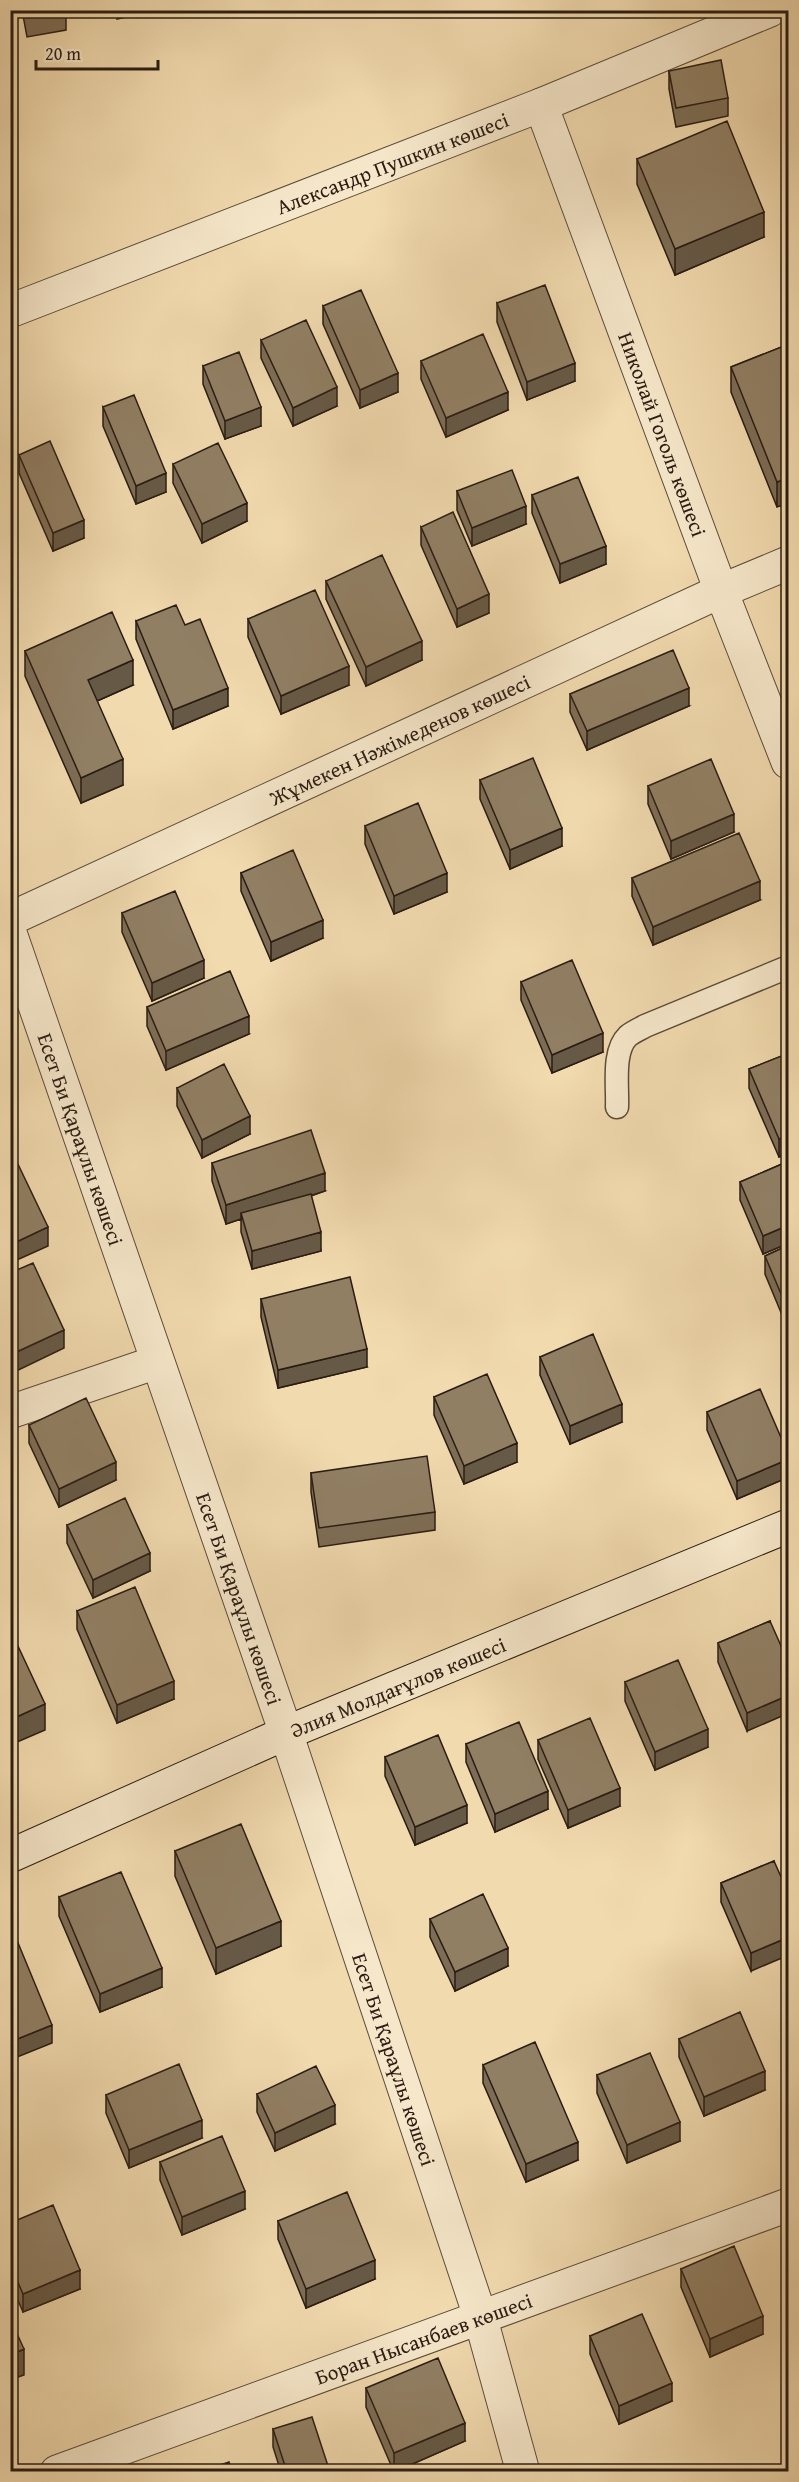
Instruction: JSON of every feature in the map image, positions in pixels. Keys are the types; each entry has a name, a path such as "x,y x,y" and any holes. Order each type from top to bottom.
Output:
{"street":[{"name":"Александр Пушкин көшесі","path":"10,311 541,105 770,10"},
{"name":"Николай Гоголь көшесі","path":"541,105 721,591 789,762"},
{"name":"Жұмекен Нәжімеденов көшесі","path":"10,919 721,591 789,563"},
{"name":"Есет Би Қараұлы көшесі","path":"10,933 286,1733 480,2316 523,2472"},
{"path":"10,1412 158,1362"},
{"name":"Әлия Молдағұлов көшесі","path":"10,1856 286,1733 789,1526"},
{"name":"Боран Нысанбаев көшесі","path":"57,2472 789,2205"}],"lane":[{"path":"617,1107 620,1052 627,1037 645,1026 789,967"}],"building":[{"path":"26,10 66,10 66,12 27,18"},
{"path":"721,60 728,98 676,108 669,71"},
{"path":"727,121 764,212 675,249 637,159"},
{"path":"545,285 575,363 527,382 497,303"},
{"path":"361,290 398,373 360,390 323,306"},
{"path":"306,320 337,387 293,408 261,340"},
{"path":"483,334 508,392 446,418 421,361"},
{"path":"789,344 789,478 777,482 731,367"},
{"path":"239,352 261,407 225,421 203,366"},
{"path":"134,395 166,473 136,486 103,407"},
{"path":"50,441 84,520 53,533 19,455"},
{"path":"218,443 247,503 202,524 173,464"},
{"path":"512,470 526,506 472,528 457,491"},
{"path":"578,477 606,546 560,564 532,495"},
{"path":"453,512 489,594 457,609 421,527"},
{"path":"382,555 422,641 366,667 326,581"},
{"path":"315,590 349,666 281,696 248,619"},
{"path":"176,605 185,625 200,619 228,688 173,710 136,621"},
{"path":"112,612 133,660 88,680 123,759 81,778 25,651"},
{"path":"673,650 689,688 587,731 570,694"},
{"path":"533,758 562,828 510,850 480,780"},
{"path":"711,759 734,814 671,841 648,786"},
{"path":"418,803 447,873 394,896 365,826"},
{"path":"739,833 760,881 653,927 632,878"},
{"path":"293,850 323,920 271,942 241,873"},
{"path":"175,891 204,960 152,983 122,913"},
{"path":"572,960 603,1033 552,1055 521,982"},
{"path":"230,971 249,1016 166,1051 147,1007"},
{"path":"789,1053 789,1135 779,1139 749,1069"},
{"path":"224,1064 250,1116 202,1140 177,1088"},
{"path":"311,1130 325,1173 226,1205 212,1163"},
{"path":"16,1160 48,1227 10,1245 10,1163"},
{"path":"789,1161 789,1225 763,1236 740,1182"},
{"path":"311,1194 321,1232 252,1251 241,1213"},
{"path":"789,1245 789,1308 787,1308 765,1256"},
{"path":"33,1263 64,1330 10,1355 10,1273"},
{"path":"350,1277 367,1349 278,1370 261,1299"},
{"path":"593,1334 622,1404 570,1426 540,1357"},
{"path":"487,1374 517,1443 464,1466 434,1397"},
{"path":"760,1389 789,1459 737,1481 707,1412"},
{"path":"86,1398 116,1462 59,1489 29,1425"},
{"path":"427,1456 435,1512 319,1528 311,1473"},
{"path":"125,1498 150,1553 93,1580 67,1525"},
{"path":"135,1587 174,1681 117,1705 77,1611"},
{"path":"770,1621 789,1664 789,1695 747,1713 718,1643"},
{"path":"10,1629 45,1704 10,1720"},
{"path":"678,1660 708,1729 655,1752 625,1682"},
{"path":"590,1718 620,1788 568,1810 538,1740"},
{"path":"519,1722 548,1791 495,1814 466,1744"},
{"path":"438,1735 467,1805 415,1827 385,1757"},
{"path":"241,1824 281,1921 216,1948 175,1851"},
{"path":"774,1861 789,1895 789,1937 751,1953 721,1883"},
{"path":"121,1872 162,1968 100,1994 59,1897"},
{"path":"483,1894 508,1948 455,1972 430,1919"},
{"path":"16,1938 52,2025 10,2042 10,1940"},
{"path":"740,2012 765,2071 704,2097 679,2039"},
{"path":"535,2042 578,2142 526,2164 483,2065"},
{"path":"650,2053 680,2122 627,2145 597,2075"},
{"path":"179,2064 202,2120 129,2150 106,2095"},
{"path":"316,2066 335,2105 275,2133 257,2094"},
{"path":"222,2136 245,2191 182,2217 160,2162"},
{"path":"347,2192 375,2260 306,2289 278,2221"},
{"path":"53,2205 80,2270 23,2294 10,2264 10,2223"},
{"path":"734,2246 763,2316 710,2339 681,2269"},
{"path":"642,2314 672,2383 619,2406 590,2336"},
{"path":"10,2318 24,2349 10,2355"},
{"path":"438,2358 465,2423 394,2453 366,2388"},
{"path":"312,2417 330,2472 287,2472 273,2429"},
{"path":"229,2462 232,2472 200,2472"}]}
